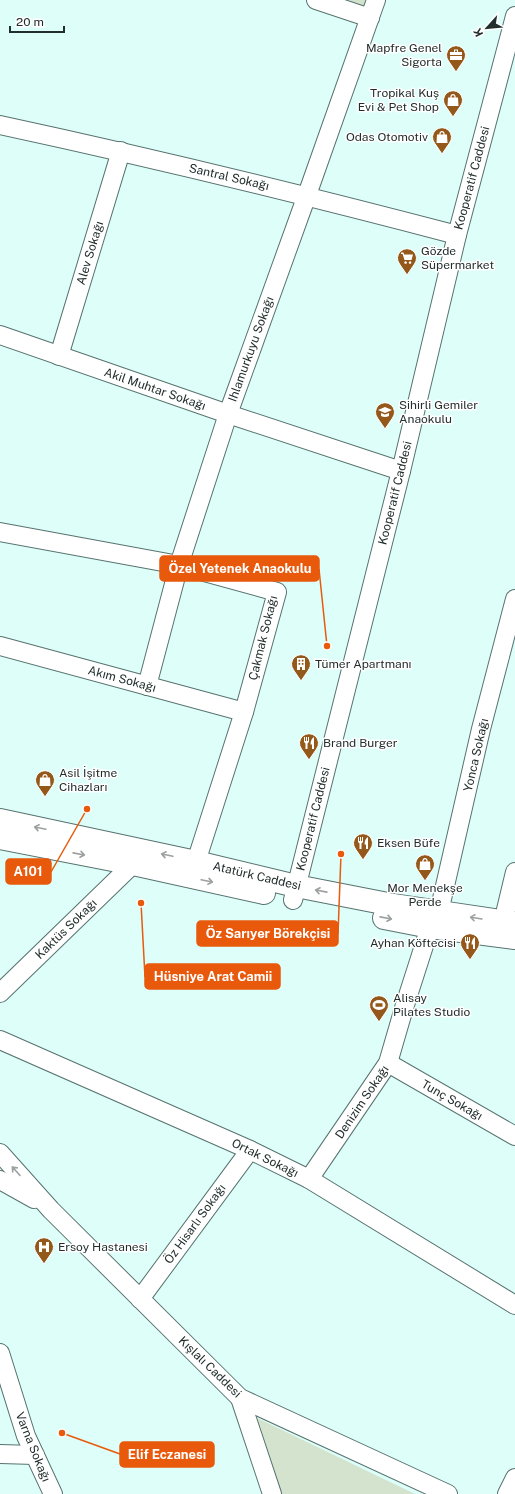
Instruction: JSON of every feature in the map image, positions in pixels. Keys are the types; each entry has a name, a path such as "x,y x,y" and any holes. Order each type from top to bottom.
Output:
{"main road":[{"name":"Atatürk Caddesi","path":"0,820 196,862 295,893"},
{"name":"Atatürk Caddesi","path":"0,838 133,864 435,919 511,928"}],"street":[{"path":"316,0 370,18"},
{"name":"Ihlamurkuyu Sokağı","path":"147,686 179,565 228,414 376,0"},
{"name":"Kooperatif Caddesi","path":"295,893 401,471 457,235 515,16"},
{"name":"Santral Sokağı","path":"0,125 121,151 307,195 457,235"},
{"name":"Alev Sokağı","path":"59,356 121,151"},
{"name":"Akil Muhtar Sokağı","path":"0,335 228,414 401,471"},
{"name":"Çakmak Sokağı","path":"0,532 179,565 276,592 244,712 196,862"},
{"name":"Yonca Sokağı","path":"435,919 481,729 515,599"},
{"name":"Akım Sokağı","path":"0,646 244,712"},
{"name":"Kaktüs Sokağı","path":"0,993 133,864"},
{"path":"511,928 515,872"},
{"name":"Denizim Sokağı","path":"309,1179 388,1063 404,1008 435,919"},
{"name":"Ortak Sokağı","path":"0,1040 250,1150 309,1179 515,1305"},
{"name":"Tunç Sokağı","path":"388,1063 515,1136"},
{"name":"Öz Hisarlı Sokağı","path":"140,1299 250,1150"},
{"name":"Kışlalı Caddesi","path":"0,1153 51,1210 240,1398 448,1494"},
{"name":"Kışlalı Caddesi","path":"0,1180 51,1210"},
{"name":"Varna Sokağı","path":"0,1354 26,1436 53,1494"},
{"path":"240,1398 272,1494"},
{"path":"0,1454 35,1455"},
{"path":"507,1494 515,1478"}],"green space":[{"path":"345,0 369,0 367,7"},
{"path":"253,1416 415,1494 282,1494"}],"place":[{"name":"Mapfre Genel Sigorta","path":"456,72"},
{"name":"Tropikal Kuş Evi & Pet Shop","path":"453,117"},
{"name":"Odas Otomotiv","path":"442,154"},
{"name":"Gözde Süpermarket","path":"407,275"},
{"name":"Sihirli Gemiler Anaokulu","path":"385,429"},
{"name":"Özel Yetenek Anaokulu","path":"327,646"},
{"name":"Tümer Apartmanı","path":"301,681"},
{"name":"Brand Burger","path":"309,760"},
{"name":"Asil İşitme Cihazları","path":"45,797"},
{"name":"A101","path":"87,809"},
{"name":"Öz Sarıyer Börekçisi","path":"341,854"},
{"name":"Eksen Büfe","path":"363,860"},
{"name":"Mor Menekşe Perde","path":"425,881"},
{"name":"Hüsniye Arat Camii","path":"141,903"},
{"name":"Ayhan Köftecisi","path":"470,960"},
{"name":"Alisay Pilates Studio","path":"379,1022"},
{"name":"Ersoy Hastanesi","path":"44,1264"},
{"name":"Elif Eczanesi","path":"62,1433"}]}
